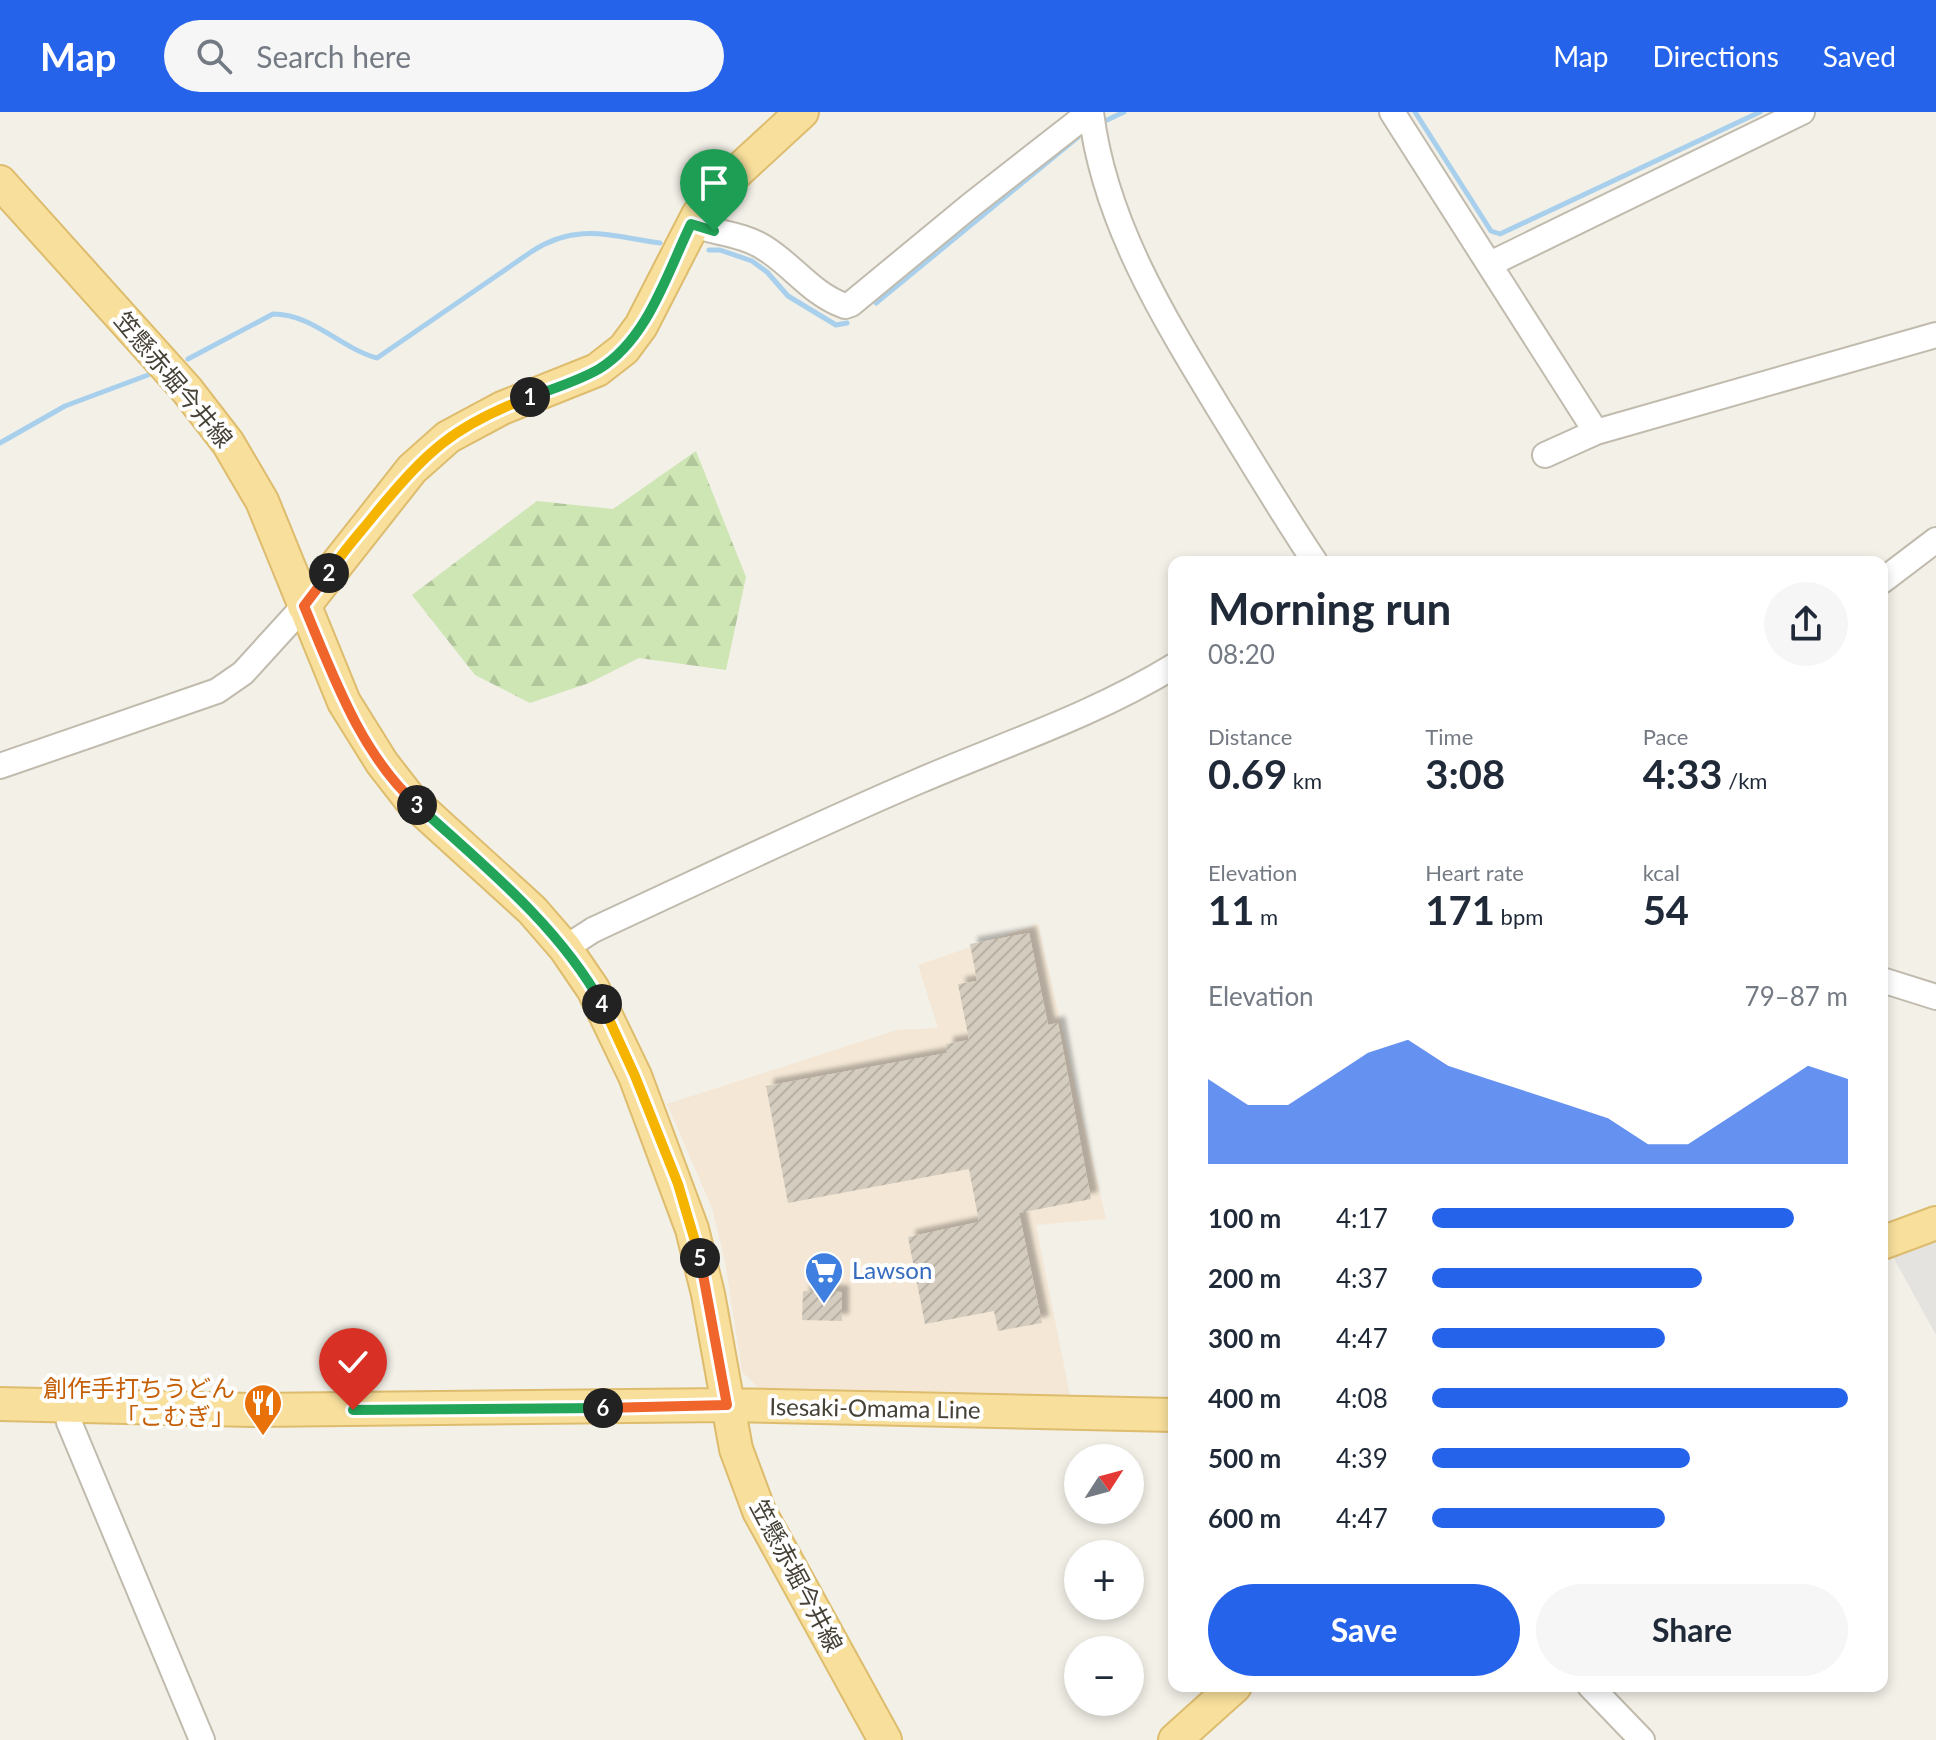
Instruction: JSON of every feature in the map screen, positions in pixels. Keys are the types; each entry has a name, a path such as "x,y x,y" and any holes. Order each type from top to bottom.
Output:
{"main road":[{"path":"304,606 412,469 448,437 502,408 597,370 624,349 641,326 691,224 725,183 802,112"},
{"name":"笠懸赤堀今井線","path":"0,182 214,423 262,501 344,702 396,782 410,799 532,910 565,948 607,1014 678,1184 700,1256 736,1449 759,1511 885,1740"},
{"path":"1888,1241 1936,1223"},
{"name":"Isesaki-Omama Line","path":"0,1404 251,1410 727,1405 1168,1415"},
{"path":"1175,1740 1228,1692"}],"street":[{"path":"691,224 758,244 780,259 817,293 845,306 1090,112 1113,205 1162,315 1311,556"},
{"path":"1392,112 1596,432"},
{"path":"1490,264 1802,112"},
{"path":"1545,455 1596,432 1936,335"},
{"path":"1888,576 1936,540"},
{"path":"0,766 217,691 243,673 304,606"},
{"path":"565,948 593,930 919,781 1129,694 1168,670"},
{"path":"1888,982 1936,997"},
{"path":"66,1405 69,1422 202,1740"},
{"path":"1596,1692 1642,1740"}],"shaded area":[{"path":"1038,924 1106,1219 1036,1225 1071,1400 761,1390 742,1372 725,1261 712,1208 667,1104 897,1030 938,1028 918,965"},
{"path":"1936,1238 1936,1335 1892,1255"}],"green space":[{"path":"696,451 746,577 726,670 639,658 589,683 530,703 475,675 412,595 537,501 613,509"}],"building":[{"path":"1029,933 1048,1025 1058,1023 1091,1199 1019,1213 1042,1323 998,1331 994,1311 925,1324 908,1237 979,1222 969,1169 788,1203 766,1086 947,1053 946,1044 969,1040 958,984 977,981 970,944"},
{"path":"803,1291 842,1292 842,1321 802,1320"}],"waterway":[{"path":"1107,120 1124,112"},
{"path":"1415,112 1491,231 1500,234 1760,112"},
{"path":"876,303 1078,137"},
{"path":"188,359 273,314 301,319 377,358 547,243 578,234 660,243"},
{"path":"709,250 720,250 752,261 767,272 788,296 836,325 847,323"},
{"path":"0,443 65,406 148,375"}],"place":[{"name":"Lawson","path":"824,1305"},
{"name":"創作手打ちうどん 「こむぎ」","path":"263,1437"}],"route":[{"path":"353,1410 727,1405 708,1294 692,1229 678,1184 607,1014 565,948 532,910 410,799 396,782 344,702 304,606 424,457 459,429 478,419 597,370 613,359 641,326 691,224 714,231"}]}
